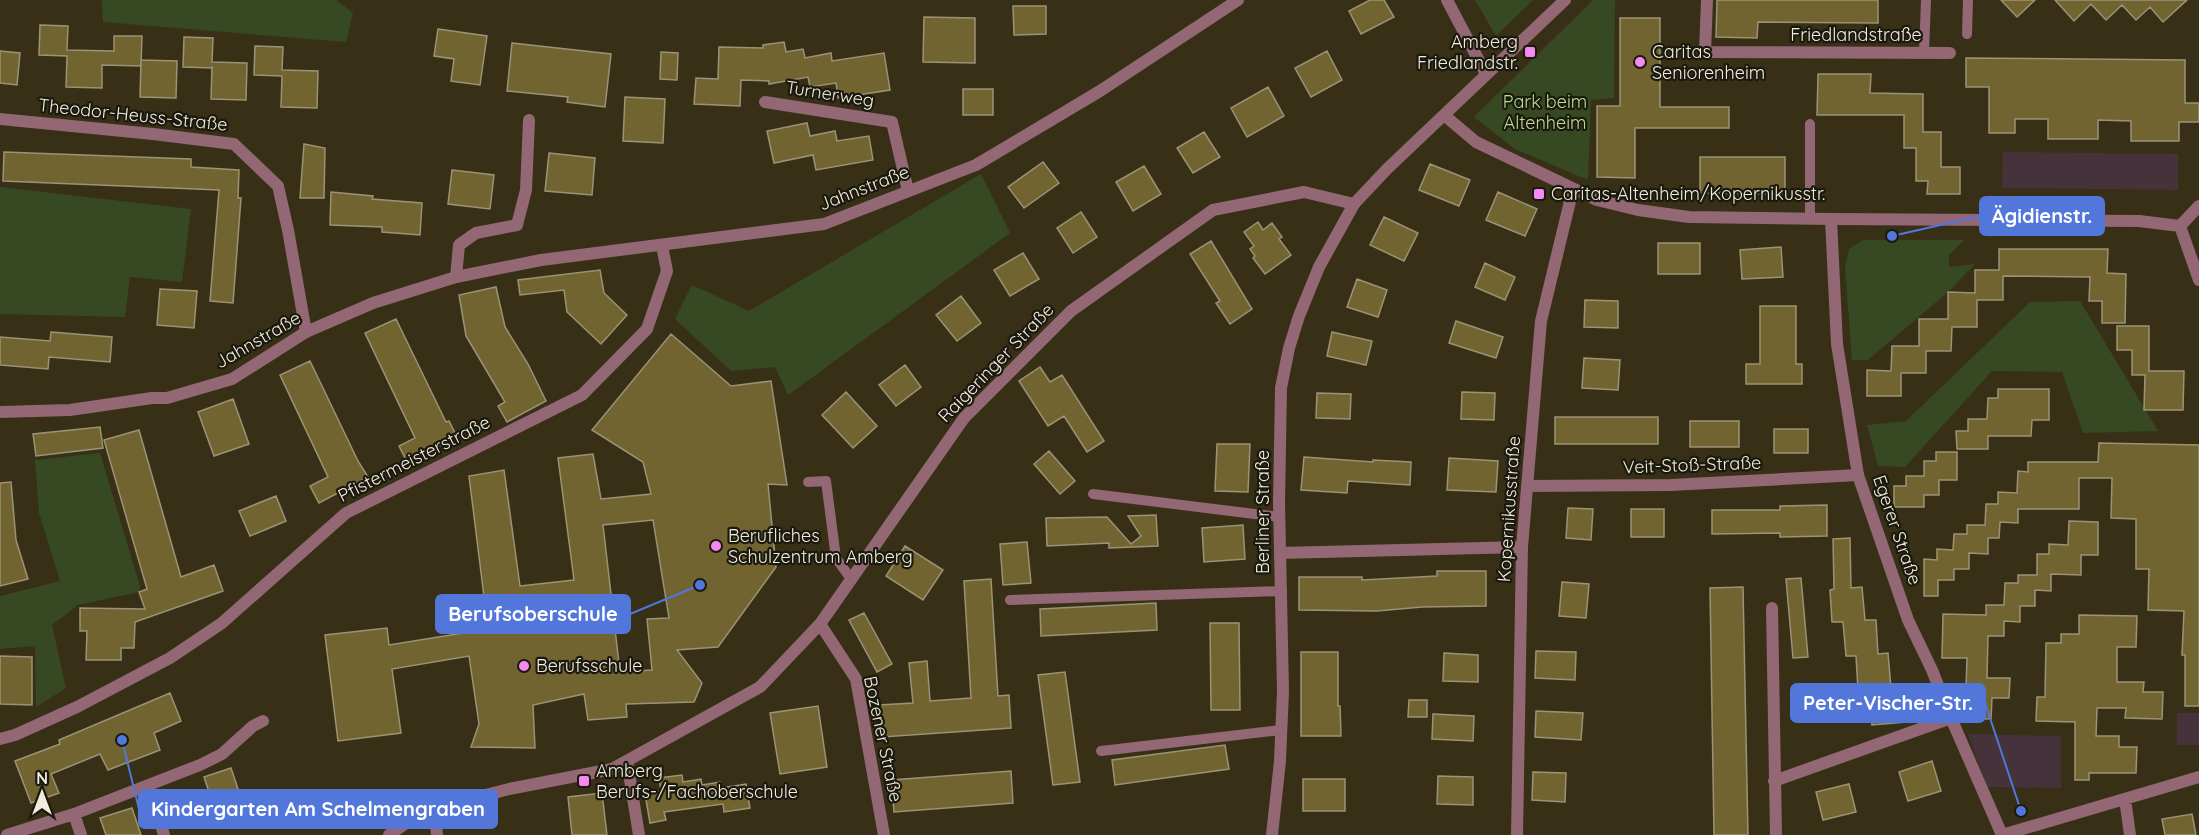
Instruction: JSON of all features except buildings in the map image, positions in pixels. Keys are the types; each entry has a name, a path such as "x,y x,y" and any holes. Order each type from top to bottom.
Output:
{"street":[{"name":"Jahnstraße","path":"0,412 69,410 152,398 167,398 231,380 306,332 373,303 456,277 541,260 824,224 976,165 1100,91 1238,0"},
{"path":"1447,0 1486,74"},
{"name":"Berliner Straße","path":"1272,835 1280,761 1283,691 1279,517 1281,388 1289,348 1299,316 1319,267 1354,204 1387,169 1565,0"},
{"name":"Friedlandstraße","path":"1707,0 1705,52 1950,53"},
{"name":"Turnerweg","path":"765,102 892,122 908,191"},
{"path":"1444,114 1476,142 1597,200 1638,210 1689,217 2139,221 2180,226"},
{"name":"Theodor-Heuss-Straße","path":"0,119 234,144 278,186 306,332"},
{"path":"456,277 459,245 476,233 517,225 526,190 529,120"},
{"name":"Kopernikusstraße","path":"1517,835 1522,547 1541,321 1573,189"},
{"name":"Raigeringer Straße","path":"389,835 416,816 434,808 509,789 612,769 760,687 820,624 964,418 1071,311 1213,210 1304,192 1354,204"},
{"path":"2180,226 2199,206"},
{"name":"Egerer Straße","path":"1831,219 1837,344 1858,475 1908,620 1932,670 2002,835"},
{"path":"2180,226 2199,280"},
{"name":"Pfistermeisterstraße","path":"0,738 15,735 77,707 170,658 222,623 346,513 582,395 647,329 667,271 662,246"},
{"name":"Veit-Stoß-Straße","path":"1527,486 1671,486 1858,475"},
{"path":"1280,553 1522,547"},
{"path":"1772,608 1776,835"},
{"name":"Bozener Straße","path":"820,624 856,679 884,835"},
{"path":"1774,781 1951,718"},
{"path":"8,835 74,814 201,765 222,754 253,726 263,721"},
{"path":"627,761 639,835"},
{"path":"2002,835 2199,777"},
{"path":"149,785 164,835"},
{"path":"2125,799 2130,835"},
{"path":"434,808 437,835"},
{"path":"74,814 81,835"}],"lane":[{"path":"1924,53 1926,0"},
{"path":"1967,34 1968,0"},
{"path":"1810,124 1810,218"},
{"path":"808,482 826,482 836,558 851,579"},
{"path":"1093,494 1279,517"},
{"path":"1010,600 1281,591"},
{"path":"1101,751 1281,730"}],"shaded area":[{"path":"2003,152 2178,154 2178,190 2002,188"},
{"path":"2177,713 2199,713 2199,745 2177,745"},
{"path":"1968,734 2061,736 2061,788 1987,787"}],"green space":[{"path":"102,0 336,0 353,13 346,42 103,22"},
{"path":"1475,0 1533,0 1496,36"},
{"name":"Park beim Altenheim","path":"1593,0 1615,0 1614,98 1591,100 1588,180 1515,149 1474,117"},
{"path":"981,174 1010,233 788,395 775,367 731,371 675,319 692,285 749,311"},
{"path":"0,187 191,209 182,282 130,277 125,317 0,314"},
{"path":"1863,240 1964,240 1949,255 1949,267 1975,264 1948,292 1868,360 1852,360 1845,268 1849,249"},
{"path":"2080,301 2158,431 2083,433 2062,372 1992,371 1905,467 1878,466 1867,425 1906,421 2030,302"},
{"path":"100,453 140,586 139,592 78,605 52,625 66,688 36,707 35,646 0,649 0,596 60,581 39,513 35,460"}],"place":[{"name":"Amberg Friedlandstr.","path":"1530,52"},
{"name":"Caritas Seniorenheim","path":"1640,62"},
{"name":"Caritas-Altenheim/Kopernikusstr.","path":"1539,194"},
{"name":"Ägidienstr.","path":"1892,236"},
{"name":"Berufliches Schulzentrum Amberg","path":"716,546"},
{"name":"Berufsoberschule","path":"700,585"},
{"name":"Berufsschule","path":"524,666"},
{"name":"Kindergarten Am Schelmengraben","path":"122,740"},
{"name":"Amberg Berufs-/Fachoberschule","path":"584,781"},
{"name":"Peter-Vischer-Str.","path":"2021,811"}]}
